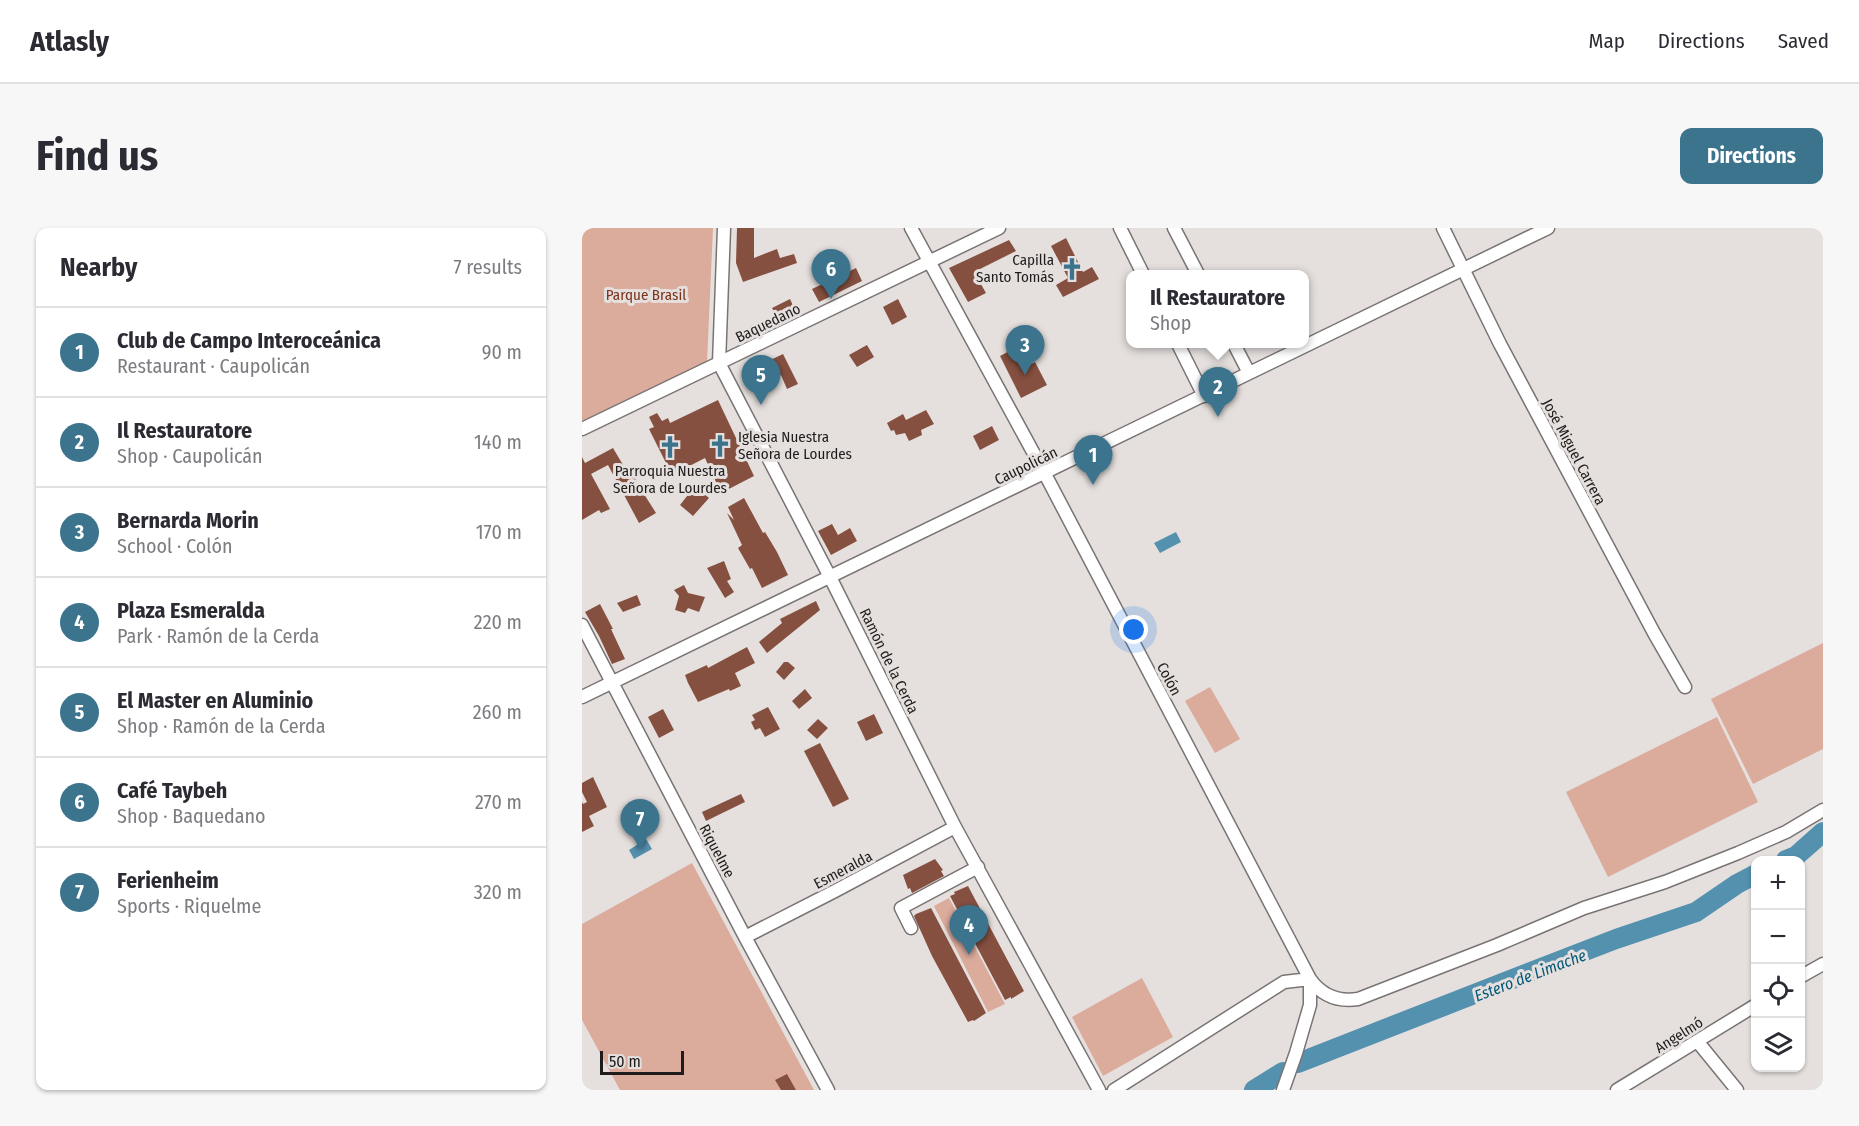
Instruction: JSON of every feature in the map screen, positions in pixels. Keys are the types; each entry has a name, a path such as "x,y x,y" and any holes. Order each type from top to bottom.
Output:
{"street":[{"name":"Ramón de la Cerda","path":"724,228 719,363 830,577 955,827 1099,1090"},
{"name":"Colón","path":"911,228 1045,474 1310,979 1310,1005 1283,1090"},
{"name":"Baquedano","path":"582,429 999,228"},
{"path":"1120,228 1141,270"},
{"path":"1174,228 1196,270"},
{"name":"José Miguel Carrera","path":"1443,228 1505,355 1648,623 1685,687"},
{"name":"Caupolicán","path":"1309,344 1548,228"},
{"path":"1180,348 1204,396"},
{"path":"1236,348 1249,373"},
{"name":"Caupolicán","path":"582,697 1301,348"},
{"name":"Riquelme","path":"582,626 828,1090"},
{"path":"1114,1090 1284,982 1310,979 1327,995 1342,1000 1358,999 1497,945 1584,908 1665,882 1738,853 1786,832 1823,810"},
{"name":"Esmeralda","path":"745,937 955,827"},
{"path":"911,928 901,908 978,867"},
{"path":"1805,974 1823,964"},
{"name":"Angelmó","path":"1617,1090 1751,1007"},
{"path":"1697,1041 1737,1090"}],"green space":[{"name":"Parque Brasil","path":"582,228 713,228 707,362 582,421"},
{"path":"1823,643 1823,749 1753,784 1711,699"},
{"path":"1210,687 1240,739 1215,753 1185,701"},
{"path":"1717,717 1758,802 1608,877 1566,792"},
{"path":"692,863 814,1090 620,1090 582,1020 582,924"},
{"path":"949,898 1005,1004 988,1012 934,906"},
{"path":"1142,978 1173,1037 1103,1076 1072,1017"}],"water":[{"path":"1176,532 1181,542 1160,553 1154,543"},
{"path":"646,839 652,849 634,859 629,850"}],"building":[{"path":"737,228 754,228 754,258 777,249 780,258 794,254 797,263 743,282 736,263"},
{"name":"Capilla Santo Tomás","path":"1066,238 1083,272 1092,267 1099,279 1063,297 1056,285 1068,278 1051,246"},
{"path":"1009,240 1016,251 974,272 986,293 968,302 949,268"},
{"path":"856,268 862,281 819,302 812,289"},
{"path":"790,299 796,312 779,320 772,308"},
{"path":"898,299 907,317 892,325 883,307"},
{"path":"867,345 874,357 857,367 849,355"},
{"path":"1019,346 1029,365 1035,362 1047,385 1021,398 1000,356"},
{"path":"783,354 798,384 787,389 781,375 766,382 758,366"},
{"name":"Iglesia Nuestra Señora de Lourdes","path":"718,400 754,476 721,493 705,458 672,475 649,429 654,427 649,417 657,413 662,421 668,418 670,423"},
{"path":"926,410 934,424 921,430 922,435 909,441 905,433 896,435 894,430 891,431 887,423 903,414 906,420"},
{"path":"992,426 999,440 980,450 973,436"},
{"path":"613,448 629,475 633,473 642,495 644,494 656,513 639,523 608,465 591,474 610,509 601,513 599,510 582,520 582,457 585,463"},
{"path":"695,486 709,498 693,516 680,505"},
{"path":"744,498 763,533 765,532 777,552 788,575 762,588 738,548 742,545 727,513 734,520 728,507"},
{"path":"832,524 838,535 850,528 857,541 831,555 818,531"},
{"path":"724,561 731,579 727,581 734,592 725,598 707,568"},
{"path":"684,585 688,593 705,597 699,612 688,608 685,613 675,610 679,596 674,590"},
{"path":"637,595 641,605 623,612 617,603"},
{"path":"816,601 820,610 767,653 759,642 782,623 780,619"},
{"path":"600,604 625,659 612,664 585,612"},
{"path":"747,647 755,663 735,673 741,686 698,702 685,675 707,665 708,668"},
{"path":"784,662 788,662 795,668 784,680 776,672"},
{"path":"805,689 812,698 799,709 792,701"},
{"path":"768,707 780,729 765,737 760,728 755,730 751,722 755,720 752,715"},
{"path":"663,709 674,730 659,738 648,717"},
{"path":"874,714 883,733 866,741 857,722"},
{"path":"818,719 828,728 817,739 807,730"},
{"path":"820,743 849,799 833,807 804,751"},
{"path":"593,777 607,807 589,816 594,826 582,832 582,802 583,804 587,802 582,792 582,783"},
{"path":"741,794 745,802 706,821 702,812"},
{"path":"935,859 943,870 941,871 944,876 912,893 903,875"},
{"path":"968,886 1024,991 1011,999 1011,997 1005,1000 950,896"},
{"path":"931,908 986,1013 974,1021 968,1022 932,956 914,916"},
{"path":"787,1074 796,1090 781,1090 775,1080"}],"waterway":[{"name":"Estero de Limache","path":"1796,856 1823,832"},
{"name":"Estero de Limache","path":"1298,1063 1616,939 1696,912 1751,877"},
{"name":"Estero de Limache","path":"1254,1090 1283,1072"}],"place":[{"name":"Capilla Santo Tomás","path":"1072,269"},
{"name":"Café Taybeh","path":"831,299"},
{"name":"Bernarda Morin","path":"1025,375"},
{"name":"El Master en Aluminio","path":"761,405"},
{"name":"Il Restauratore","path":"1218,417"},
{"name":"Iglesia Nuestra Señora de Lourdes","path":"720,446"},
{"name":"Parroquia Nuestra Señora de Lourdes","path":"670,447"},
{"name":"Club de Campo Interoceánica","path":"1093,485"},
{"name":"Ferienheim","path":"640,849"},
{"name":"Plaza Esmeralda","path":"969,955"}]}
